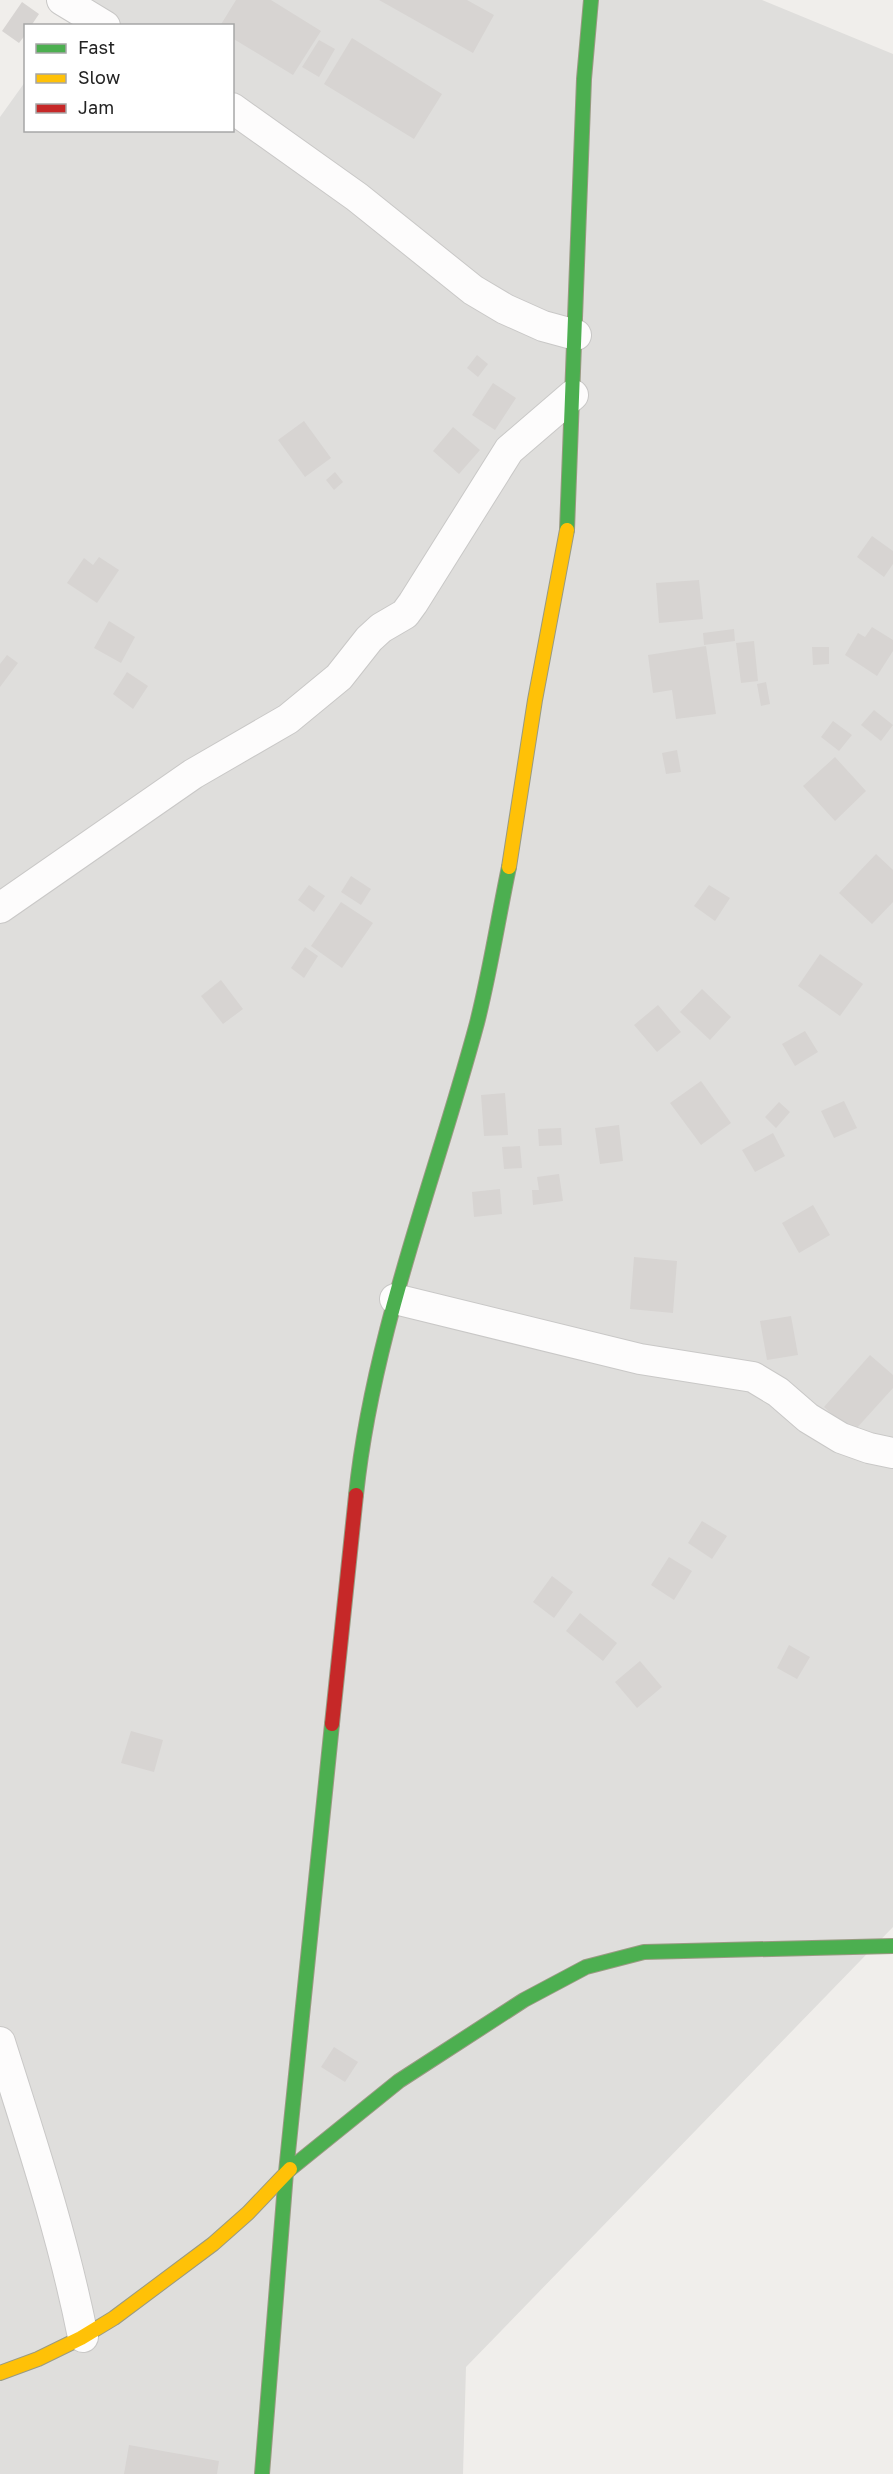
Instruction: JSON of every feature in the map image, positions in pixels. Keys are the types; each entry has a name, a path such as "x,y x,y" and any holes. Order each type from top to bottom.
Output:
{"street":[{"path":"62,0 102,24"},
{"path":"262,2474 286,2172 359,1467 378,1365 395,1299 477,1022 513,849 535,700 568,526 584,79 591,0"},
{"path":"234,109 357,197 473,290 505,309 543,326 576,335"},
{"path":"0,908 193,774 288,720 323,692 369,639 381,628 405,614 509,450 573,395"},
{"path":"395,1299 640,1359 753,1377 778,1392 808,1418 841,1438 869,1448 893,1453"},
{"path":"0,2373 38,2359 82,2337 156,2288 213,2244 248,2213 286,2172 399,2081 524,2000 586,1967 644,1952 893,1946"},
{"path":"0,2042 69,2268 82,2337"}],"shaded area":[{"path":"87,0 762,0 893,54 893,1927 466,2367 463,2474 0,2474 0,117 24,83 24,132 234,132 234,24 69,24"}],"building":[{"path":"236,0 271,0 321,31 293,75 234,39 234,24 221,24"},
{"path":"379,0 467,0 494,15 473,53"},
{"path":"22,2 39,14 32,24 24,24 24,37 19,43 2,31"},
{"path":"352,38 442,94 414,139 324,84"},
{"path":"319,40 335,49 319,77 302,67"},
{"path":"477,355 488,364 478,377 467,368"},
{"path":"493,383 516,398 495,430 472,415"},
{"path":"304,421 331,458 305,477 278,440"},
{"path":"453,427 480,450 459,474 433,451"},
{"path":"335,472 343,482 334,490 326,480"},
{"path":"872,536 893,551 893,564 884,577 857,557"},
{"path":"99,557 119,570 97,603 67,583 84,558 93,565"},
{"path":"699,580 703,619 659,623 656,583"},
{"path":"109,621 135,637 121,663 94,648"},
{"path":"872,627 893,640 893,651 877,676 845,655 858,633 865,637"},
{"path":"734,629 735,641 704,645 703,633"},
{"path":"754,641 758,681 741,683 736,643"},
{"path":"706,646 716,714 676,719 672,690 653,693 648,655"},
{"path":"812,647 829,647 829,664 813,665"},
{"path":"7,655 18,663 0,687 0,664"},
{"path":"127,672 148,686 133,709 113,694"},
{"path":"766,682 770,704 761,706 757,684"},
{"path":"874,710 893,725 881,741 861,725"},
{"path":"833,721 852,735 839,751 821,737"},
{"path":"677,750 681,772 666,774 662,753"},
{"path":"835,757 866,791 835,821 803,786"},
{"path":"876,854 893,870 893,902 872,924 839,893"},
{"path":"351,876 371,889 361,905 341,892"},
{"path":"309,885 325,896 314,912 298,900"},
{"path":"709,885 730,898 715,921 694,906"},
{"path":"341,902 373,923 342,968 311,946"},
{"path":"305,947 318,956 304,978 291,968"},
{"path":"820,954 863,984 840,1016 798,986"},
{"path":"221,980 243,1009 223,1024 201,996"},
{"path":"702,989 731,1017 710,1040 680,1012"},
{"path":"658,1005 681,1032 657,1052 634,1025"},
{"path":"805,1031 818,1052 795,1066 782,1044"},
{"path":"701,1081 731,1123 701,1145 670,1103"},
{"path":"505,1093 508,1135 484,1136 481,1095"},
{"path":"844,1101 857,1128 834,1138 821,1111"},
{"path":"779,1102 790,1112 776,1128 765,1117"},
{"path":"619,1125 623,1161 600,1164 595,1128"},
{"path":"561,1128 562,1145 539,1146 538,1129"},
{"path":"773,1133 785,1156 755,1172 742,1150"},
{"path":"520,1146 522,1168 504,1169 502,1147"},
{"path":"559,1174 563,1201 533,1205 532,1190 539,1190 537,1177"},
{"path":"500,1189 502,1214 474,1217 472,1192"},
{"path":"813,1205 830,1235 799,1253 782,1223"},
{"path":"634,1257 677,1261 673,1313 630,1309"},
{"path":"791,1316 798,1355 767,1360 760,1321"},
{"path":"870,1355 893,1375 893,1388 855,1430 846,1427 824,1407"},
{"path":"702,1521 727,1536 712,1559 688,1543"},
{"path":"669,1557 692,1571 674,1600 651,1585"},
{"path":"552,1576 573,1592 554,1618 533,1602"},
{"path":"580,1613 617,1643 603,1661 566,1631"},
{"path":"789,1645 810,1657 797,1679 777,1668"},
{"path":"640,1661 662,1687 637,1708 615,1682"},
{"path":"131,1731 163,1740 154,1772 121,1763"},
{"path":"334,2047 358,2062 345,2082 321,2067"},
{"path":"129,2445 219,2461 217,2474 124,2474"}],"traffic: fast":[{"path":"567,530 584,79 591,0"},
{"path":"356,1495 364,1435 376,1375 407,1257 477,1023 509,867"},
{"path":"262,2474 286,2172 332,1724"},
{"path":"290,2169 399,2081 524,2000 586,1967 644,1952 893,1946"}],"traffic: slow":[{"path":"509,867 535,700 567,530"},
{"path":"0,2373 38,2359 81,2338 114,2318 213,2244 248,2213 290,2169"}],"traffic: jam":[{"path":"332,1724 356,1495"}]}
